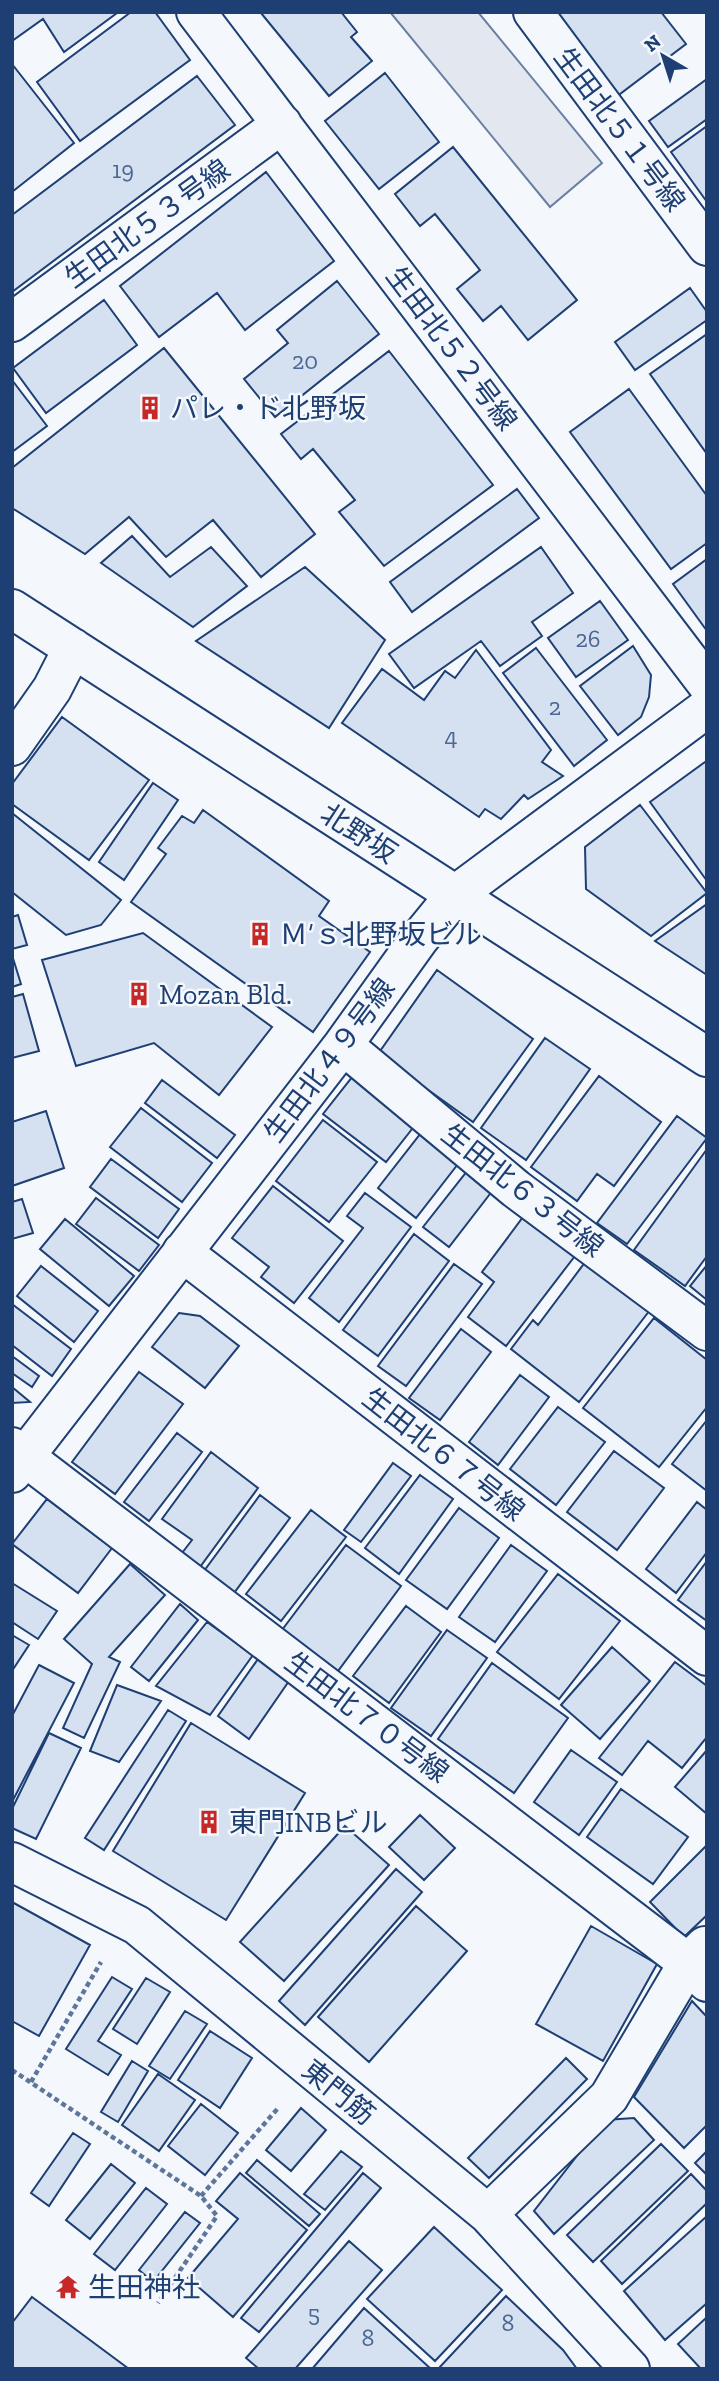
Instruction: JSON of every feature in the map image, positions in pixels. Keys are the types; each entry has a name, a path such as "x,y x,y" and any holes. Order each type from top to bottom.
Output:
{"street":[{"name":"生田北５２号線","path":"196,12 707,684"},
{"name":"生田北５１号線","path":"533,12 707,246"},
{"name":"生田北５３号線","path":"12,322 282,124"},
{"name":"北野坂","path":"12,609 707,1057"},
{"path":"12,746 52,689 73,648"},
{"name":"生田北４９号線","path":"16,1458 182,1252 343,1045 419,939 455,895 707,709"},
{"name":"生田北６３号線","path":"343,1045 516,1189 707,1331"},
{"name":"生田北６７号線","path":"182,1252 707,1656"},
{"name":"生田北７０号線","path":"16,1458 700,1963"},
{"name":"東門筋","path":"12,1862 136,1926 488,2214 613,2362"},
{"path":"488,2214 609,2096 700,1963"}],"path":[{"path":"31,2082 126,1920"},
{"path":"12,2070 201,2196 217,2216 158,2303"},
{"path":"201,2196 312,2070"}],"shaded area":[{"path":"390,12 478,12 602,163 550,207"}],"building":[{"path":"12,12 117,13 64,52 43,19 12,41"},
{"path":"131,12 155,12 190,60 80,141 37,82"},
{"path":"341,12 357,32 351,37 372,61 329,96 261,13"},
{"path":"552,12 661,12 686,44 616,97"},
{"path":"12,64 74,143 12,192"},
{"path":"385,73 439,142 379,189 325,121"},
{"path":"197,76 235,125 12,292 12,215"},
{"path":"707,79 707,119 668,147 649,121"},
{"path":"707,126 707,202 671,152"},
{"path":"453,147 577,300 528,340 501,306 483,321 457,289 480,270 435,214 420,226 395,194"},
{"path":"266,172 334,261 245,330 217,293 159,337 120,286"},
{"path":"337,281 379,334 275,417 244,379 288,343 277,330"},
{"path":"690,288 707,312 707,320 635,370 615,342"},
{"path":"104,300 137,345 46,413 13,368"},
{"path":"707,334 707,454 650,374"},
{"name":"パレ・ド北野坂","path":"164,348 315,534 261,577 213,520 166,557 129,517 85,554 12,508 12,468"},
{"path":"389,351 493,485 384,566 339,512 355,500 313,449 301,459 281,434"},
{"path":"12,380 47,426 12,452"},
{"path":"629,389 707,496 707,543 671,569 570,432"},
{"path":"517,489 539,518 412,612 390,582"},
{"path":"132,536 170,577 211,547 247,586 193,627 101,563"},
{"path":"541,547 573,593 532,622 542,636 500,666 481,641 414,688 389,654"},
{"path":"707,559 707,631 673,584"},
{"path":"305,567 385,640 329,728 196,641"},
{"path":"600,601 628,640 576,677 548,638"},
{"path":"633,646 651,675 649,697 641,717 618,735 580,686"},
{"path":"536,648 607,740 574,766 503,673"},
{"path":"476,650 551,750 542,762 563,776 528,799 524,795 501,819 485,809 479,817 342,723 382,669 424,700 445,671 455,678"},
{"path":"62,717 149,780 89,860 12,804 12,784"},
{"path":"705,762 707,764 707,881 650,802"},
{"path":"153,783 178,800 124,880 99,862"},
{"path":"640,805 707,893 651,936 586,889 585,847"},
{"name":"Ｍ’ｓ北野坂ビル","path":"203,810 329,901 319,916 370,952 313,1032 131,902 166,854 158,848 182,816 194,823"},
{"path":"12,813 121,900 101,925 66,935 12,892"},
{"path":"707,904 707,975 655,941"},
{"path":"18,915 27,945 12,949 12,917"},
{"name":"Mozan Bld.","path":"143,933 272,1027 219,1095 154,1043 76,1066 42,960"},
{"path":"12,955 21,984 12,987"},
{"path":"437,970 533,1039 473,1122 378,1054"},
{"path":"23,994 39,1051 12,1058 12,997"},
{"path":"545,1038 590,1069 526,1160 481,1128"},
{"path":"353,1076 416,1124 386,1162 323,1114"},
{"path":"599,1076 661,1122 614,1186 597,1174 577,1201 531,1167"},
{"path":"162,1080 235,1135 217,1158 145,1103"},
{"path":"141,1108 212,1163 182,1202 110,1147"},
{"path":"46,1111 64,1168 12,1186 12,1122"},
{"path":"677,1116 707,1138 627,1244 597,1223"},
{"path":"323,1120 377,1162 329,1222 276,1181"},
{"path":"421,1133 458,1164 416,1218 378,1188"},
{"path":"707,1149 707,1256 685,1286 634,1250"},
{"path":"111,1159 179,1209 158,1238 90,1187"},
{"path":"468,1170 493,1190 449,1247 423,1227"},
{"path":"273,1186 343,1241 294,1303 261,1277 269,1267 232,1238"},
{"path":"365,1193 411,1227 339,1322 309,1298 363,1228 347,1216"},
{"path":"96,1198 159,1245 139,1271 76,1224"},
{"path":"22,1199 33,1233 12,1239 12,1202"},
{"path":"526,1213 578,1252 506,1346 468,1317 494,1282 482,1272"},
{"path":"65,1219 134,1276 109,1306 40,1249"},
{"path":"414,1234 449,1261 378,1356 343,1330"},
{"path":"586,1261 650,1310 579,1402 511,1349 533,1320 538,1325"},
{"path":"454,1264 482,1284 406,1386 378,1366"},
{"path":"707,1265 707,1300 690,1286"},
{"path":"41,1266 98,1311 74,1342 17,1296"},
{"path":"12,1304 71,1349 52,1376 12,1345"},
{"path":"179,1313 200,1316 239,1346 205,1388 152,1347"},
{"path":"654,1318 707,1360 707,1407 659,1467 583,1408"},
{"path":"461,1329 491,1352 440,1420 409,1398"},
{"path":"12,1356 39,1376 32,1387 12,1373"},
{"path":"139,1372 183,1404 115,1494 72,1462"},
{"path":"520,1375 549,1397 498,1465 469,1442"},
{"path":"12,1387 30,1402 12,1403"},
{"path":"558,1407 605,1442 556,1505 510,1469"},
{"path":"707,1420 707,1491 672,1464"},
{"path":"177,1433 202,1452 149,1521 124,1502"},
{"path":"614,1451 664,1488 617,1550 567,1512"},
{"path":"211,1452 258,1488 200,1567 182,1553 192,1540 162,1519"},
{"path":"393,1463 411,1476 361,1542 344,1530"},
{"path":"420,1475 453,1499 399,1574 365,1548"},
{"path":"260,1495 290,1518 234,1593 204,1571"},
{"path":"47,1499 112,1548 78,1593 12,1544"},
{"path":"697,1502 707,1510 707,1552 676,1593 646,1569"},
{"path":"459,1508 499,1538 447,1609 406,1580"},
{"path":"311,1510 346,1537 281,1621 246,1594"},
{"path":"346,1545 401,1586 338,1671 282,1630"},
{"path":"511,1545 547,1571 495,1642 459,1617"},
{"path":"707,1561 707,1621 678,1600"},
{"path":"130,1564 165,1595 109,1657 120,1662 84,1738 63,1728 92,1664 64,1639"},
{"path":"558,1574 620,1621 559,1699 497,1652"},
{"path":"12,1583 57,1611 38,1639 12,1622"},
{"path":"180,1604 198,1620 149,1681 131,1667"},
{"path":"406,1606 441,1632 389,1703 353,1676"},
{"path":"207,1622 253,1655 210,1715 156,1686"},
{"path":"447,1630 487,1658 431,1736 391,1708"},
{"path":"12,1635 29,1645 12,1671"},
{"path":"612,1647 650,1681 600,1739 561,1705"},
{"path":"258,1659 289,1681 249,1739 218,1716"},
{"path":"675,1662 707,1686 707,1737 682,1768 648,1741 622,1775 599,1758"},
{"path":"492,1663 568,1718 514,1793 438,1739"},
{"path":"39,1665 74,1683 12,1802 12,1716"},
{"path":"117,1685 161,1701 119,1762 90,1751"},
{"path":"168,1710 186,1721 104,1850 85,1838"},
{"name":"東門INBビル","path":"191,1723 305,1793 226,1920 113,1851"},
{"path":"49,1733 81,1748 36,1839 12,1828 12,1809"},
{"path":"571,1750 617,1782 579,1835 534,1802"},
{"path":"707,1750 707,1814 675,1787"},
{"path":"621,1789 688,1837 653,1884 587,1837"},
{"path":"420,1815 455,1848 424,1880 389,1847"},
{"path":"345,1826 389,1865 284,1981 240,1942"},
{"path":"707,1845 707,1915 684,1937 650,1902"},
{"path":"396,1869 422,1892 305,2025 279,2001"},
{"path":"12,1902 90,1945 39,2036 12,2021"},
{"path":"416,1906 467,1951 369,2062 318,2017"},
{"path":"591,1926 657,1964 603,2061 536,2024"},
{"path":"112,1977 132,1989 98,2041 121,2055 108,2075 66,2049"},
{"path":"146,1978 170,1992 137,2044 113,2029"},
{"path":"692,2001 707,2017 707,2125 684,2148 634,2097"},
{"path":"185,2011 207,2024 170,2079 149,2066"},
{"path":"210,2031 252,2058 220,2108 178,2080"},
{"path":"566,2058 587,2079 489,2178 468,2158"},
{"path":"132,2061 148,2071 118,2122 101,2112"},
{"path":"158,2074 195,2100 159,2151 122,2125"},
{"path":"201,2104 238,2133 205,2175 168,2146"},
{"path":"301,2108 326,2130 291,2171 266,2150"},
{"path":"634,2118 654,2140 554,2234 534,2211 605,2120"},
{"path":"73,2133 90,2144 49,2206 31,2193"},
{"path":"661,2144 688,2171 593,2262 567,2235"},
{"path":"341,2151 362,2167 325,2210 304,2194"},
{"path":"707,2151 707,2175 695,2163"},
{"path":"257,2160 320,2214 309,2226 246,2173"},
{"path":"111,2164 135,2183 90,2239 66,2220"},
{"path":"240,2173 307,2230 233,2317 188,2278 238,2219 216,2201"},
{"path":"363,2173 381,2188 259,2332 241,2318"},
{"path":"691,2174 707,2191 707,2203 622,2284 601,2261"},
{"path":"146,2188 167,2204 115,2270 94,2254"},
{"path":"185,2212 200,2223 153,2282 139,2270"},
{"path":"707,2216 707,2303 665,2340 624,2291"},
{"path":"434,2227 502,2290 435,2361 367,2299"},
{"path":"349,2241 382,2270 295,2369 259,2369 246,2358"},
{"path":"506,2296 563,2350 577,2369 438,2369"},
{"path":"32,2297 129,2369 12,2369 12,2323"},
{"path":"364,2308 431,2369 312,2369"},
{"path":"707,2317 707,2369 701,2369 678,2344"}],"place":[{"name":"パレ・ド北野坂","path":"150,408"},
{"name":"Ｍ’ｓ北野坂ビル","path":"260,934"},
{"name":"Mozan Bld.","path":"139,994"},
{"name":"東門INBビル","path":"209,1822"},
{"name":"生田神社","path":"68,2287"}]}
